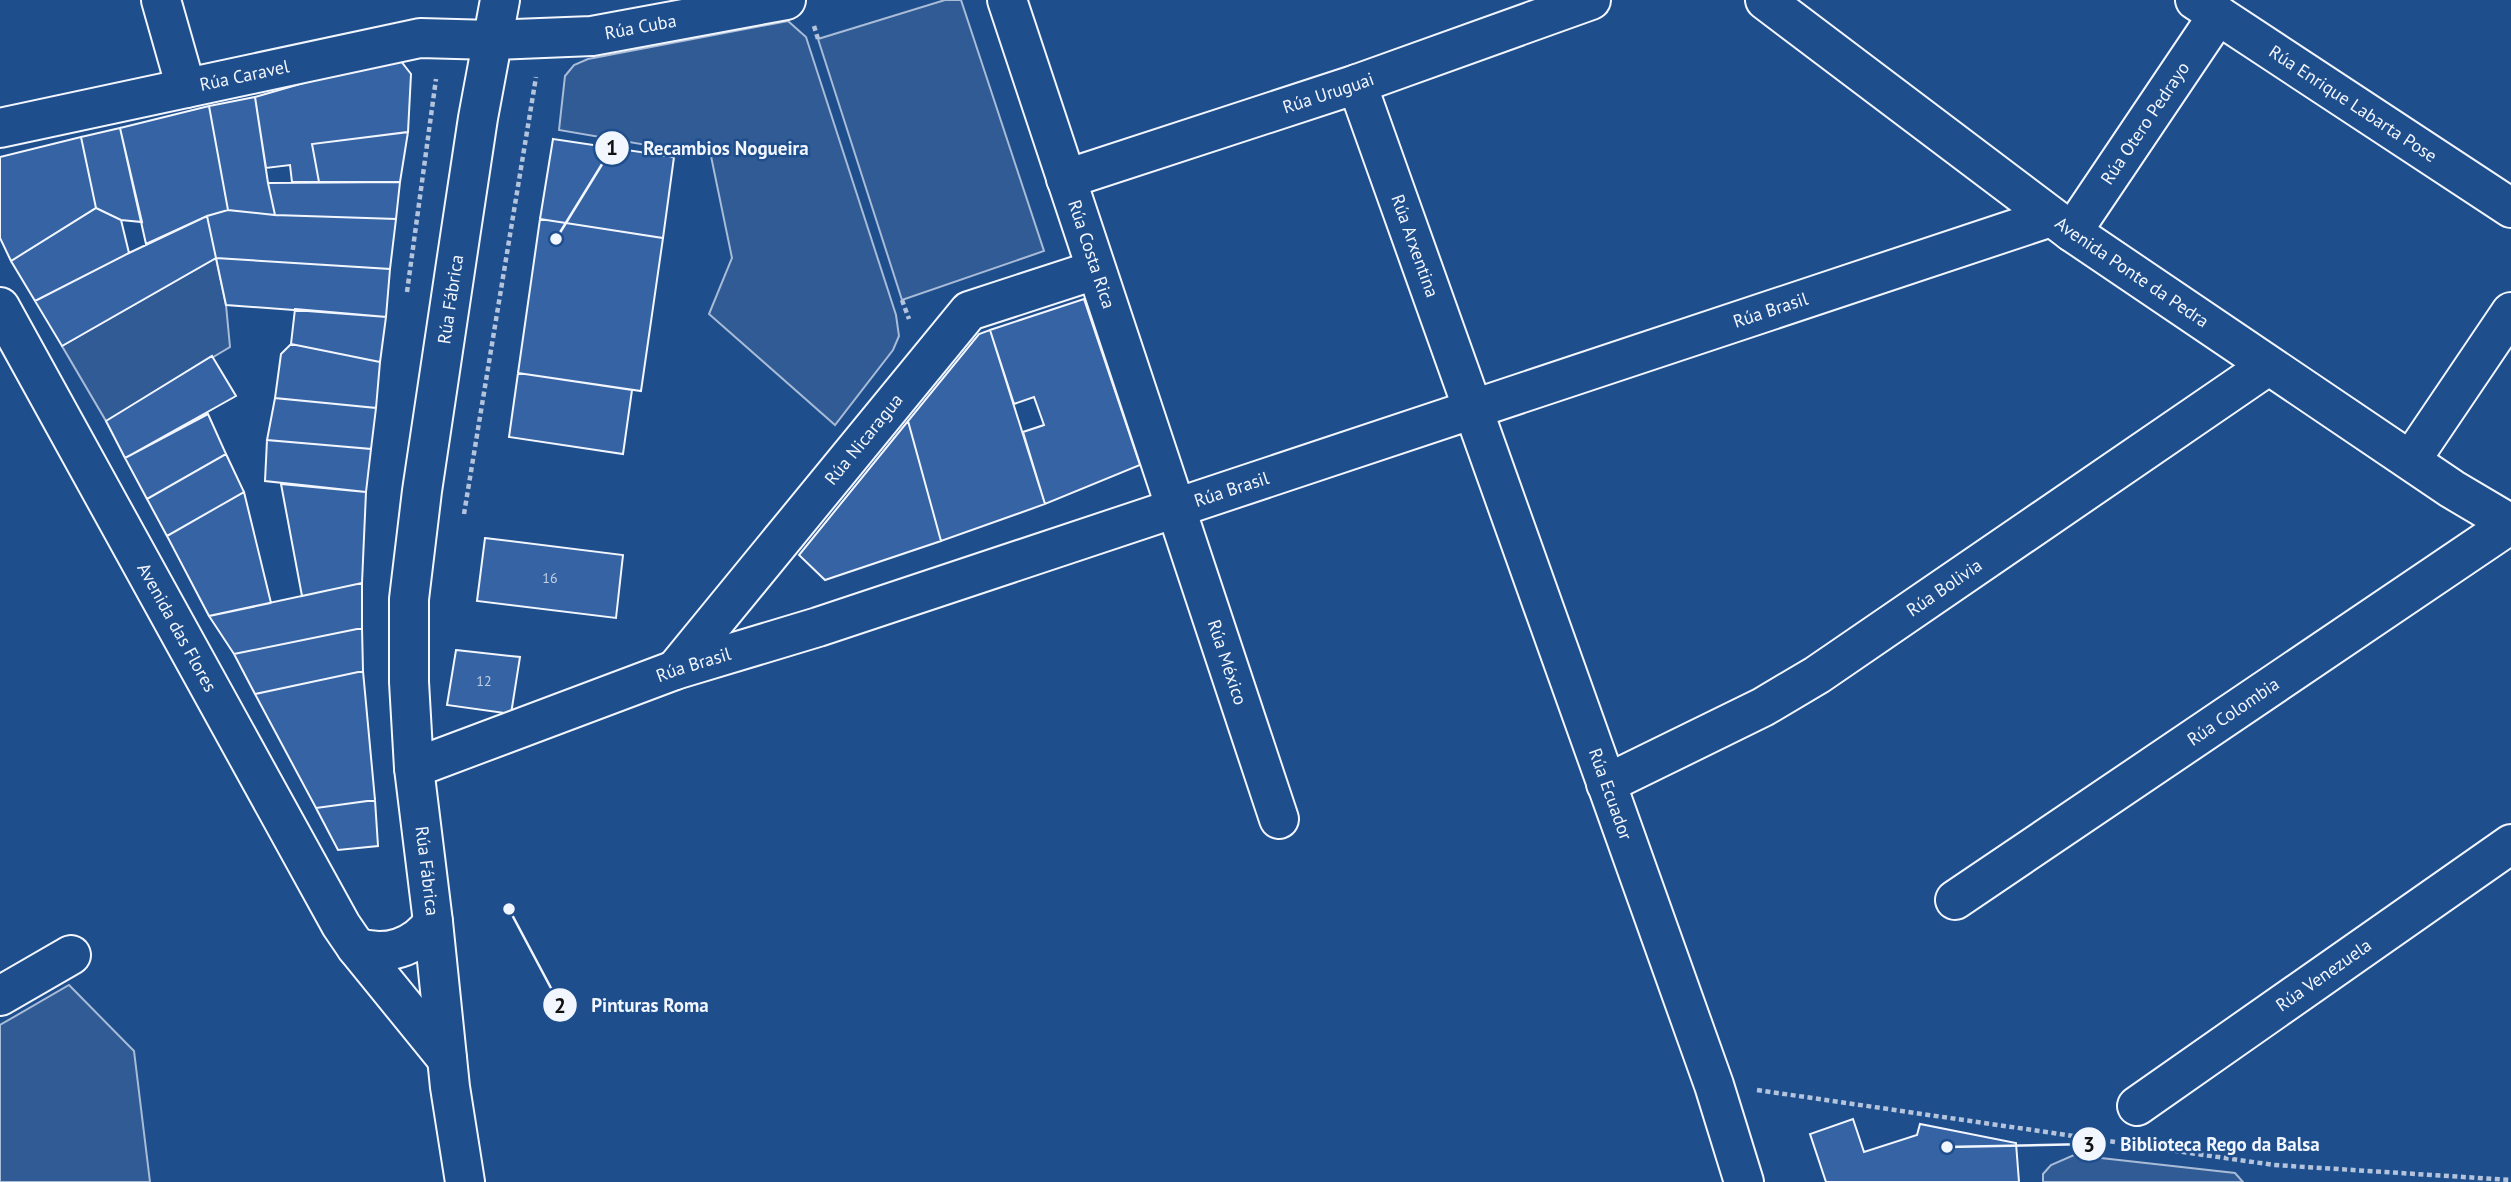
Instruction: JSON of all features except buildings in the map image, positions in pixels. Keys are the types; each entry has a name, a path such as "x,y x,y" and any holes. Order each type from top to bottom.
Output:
{"street":[{"path":"161,0 186,88"},
{"name":"Rúa Fábrica","path":"465,1182 447,1059 414,768 409,599 476,132 500,0"},
{"name":"Rúa Cuba","path":"492,40 592,36 786,0"},
{"name":"Rúa Costa Rica","path":"1006,0 1177,507"},
{"name":"Rúa Uruguai","path":"1066,179 1357,84 1591,0"},
{"name":"Avenida Ponte da Pedra","path":"1765,0 2062,225 2452,489 2511,524"},
{"name":"Rúa Otero Pedrayo","path":"2062,225 2206,8"},
{"name":"Rúa Enrique Labarta Pose","path":"2206,8 2511,208"},
{"name":"Rúa Caravel","path":"0,128 420,38 492,40"},
{"name":"Rúa Arxentina","path":"1357,84 1472,408"},
{"name":"Rúa Brasil","path":"414,768 675,670 818,627 1472,408 2062,225"},
{"name":"Rúa Nicaragua","path":"675,670 969,312 1096,270"},
{"name":"Avenida das Flores","path":"0,307 341,925 447,1059"},
{"path":"2411,460 2511,312"},
{"name":"Rúa Bolivia","path":"1606,784 1763,707 1817,675 2268,366"},
{"name":"Rúa Ecuador","path":"1472,408 1714,1085 1744,1182"},
{"name":"Rúa México","path":"1177,507 1279,820"},
{"name":"Rúa Colombia","path":"1955,900 2511,524"},
{"name":"Rúa Venezuela","path":"2137,1106 2511,844"},
{"path":"356,947 371,952 398,949 426,933 433,922"},
{"path":"0,996 71,955"}],"path":[{"path":"463,516 537,73"}],"shaded area":[{"path":"945,0 961,0 1044,251 902,300 818,39"},
{"path":"788,21 806,37 896,315 899,336 893,350 835,425 709,314 732,258 711,156 559,130 565,76 574,65 588,59"},
{"path":"216,258 226,305 230,347 106,421 62,346"},
{"path":"69,985 134,1051 150,1182 0,1182 0,1025"},
{"path":"2074,1155 2235,1173 2243,1182 2043,1182 2043,1174 2051,1165"}],"place":[{"name":"Recambios Nogueira","path":"556,239"},
{"name":"Pinturas Roma","path":"509,909"},
{"name":"Biblioteca Rego da Balsa","path":"1947,1147"}]}
